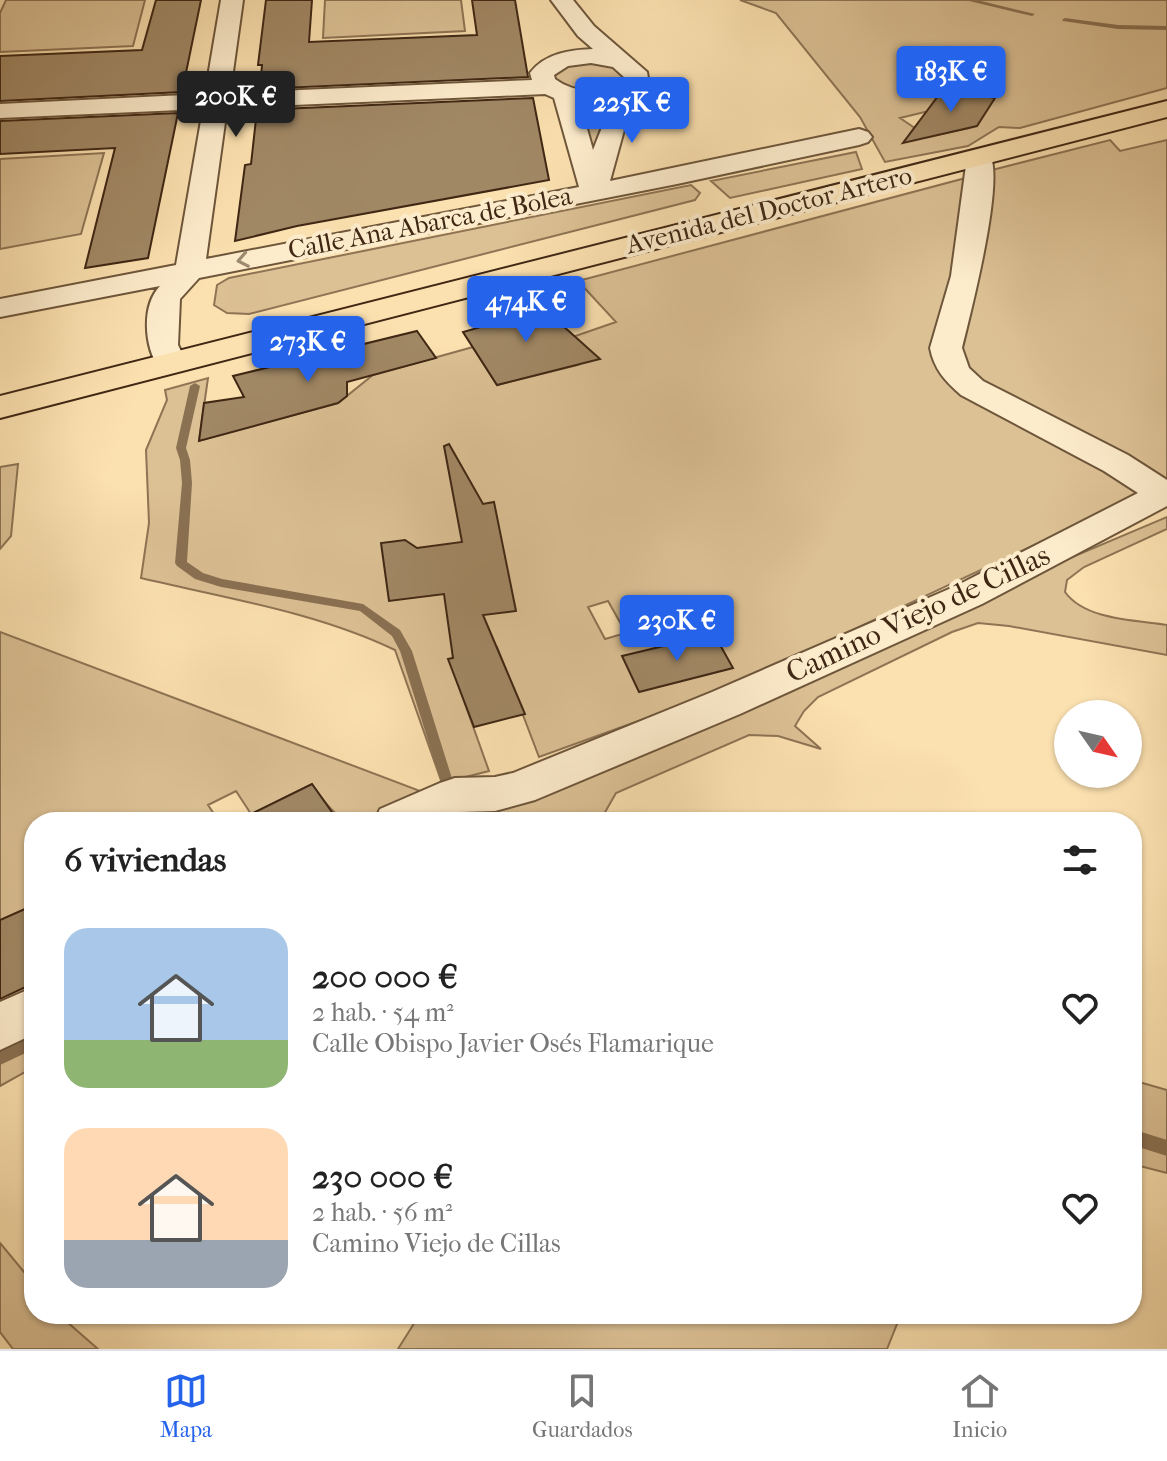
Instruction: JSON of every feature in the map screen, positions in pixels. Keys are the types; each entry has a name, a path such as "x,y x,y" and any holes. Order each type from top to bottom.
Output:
{"main road":[{"name":"Avenida del Doctor Artero","path":"0,407 1167,109"}],"street":[{"path":"171,363 163,345 165,298 190,270 232,0"},
{"path":"549,0 554,62 594,190"},
{"path":"562,0 586,31 635,72 611,130 594,190"},
{"path":"0,111 554,62 591,56 620,61"},
{"path":"554,62 603,96 632,85"},
{"path":"0,95 218,93"},
{"name":"Calle Ana Abarca de Bolea","path":"0,308 677,176 859,137"},
{"path":"980,158 978,195 967,265 950,326 946,348 948,360 956,374 972,388 1001,406 1116,463 1166,493"},
{"name":"Camino Viejo de Cillas","path":"418,812 455,795 495,794 520,788 726,703 969,595 1166,493"},
{"path":"0,1027 24,1014"}],"shaded area":[{"path":"6,0 145,0 133,46 0,52 0,13"},
{"path":"325,0 461,0 465,31 323,38"},
{"path":"740,0 1167,0 1167,88 1020,128 999,127 968,146 885,162 860,117 776,13","holes":["941,108 969,128 928,137 900,118"]},
{"path":"606,62 625,72 624,81 588,91 553,79 555,70 567,63"},
{"path":"616,99 595,164 577,102"},
{"path":"1110,140 1120,151 1167,140 1167,483 724,690 539,757 497,647 449,659 489,771 442,783 395,650 302,616 141,578 149,523 146,450 167,400 165,390 208,378 199,441 338,403 373,375 473,347 497,385 578,365 558,342 616,322 578,281 962,179 968,186 992,185 992,170","holes":["608,601 626,633 605,639 588,607"]},
{"path":"856,152 862,169 730,198 711,181"},
{"path":"104,153 81,234 0,249 0,159"},
{"path":"691,185 700,193 695,200 249,314 227,313 214,305 217,285 229,278"},
{"path":"18,464 11,536 0,549 0,467"},
{"path":"1167,517 1167,529 1084,567 1067,580 1065,592 1085,608 1098,613 1167,625 1167,655 978,623 952,632 818,697 795,726 821,749 778,736 749,735 616,793 605,812 440,812"},
{"path":"0,632 428,794 386,812 335,812 312,784 255,812 250,812 236,791 208,805 213,812 24,812 24,909 0,920"},
{"path":"24,1030 24,1073 0,1086 0,1043"},
{"path":"1142,1083 1167,1090 1167,1173 1142,1167"},
{"path":"0,1243 24,1272 24,1324 69,1324 98,1349 13,1349 0,1332"},
{"path":"414,1324 897,1324 887,1349 398,1349"}],"building":[{"path":"156,0 201,0 182,92 0,101 0,56 142,50"},
{"path":"266,0 312,0 309,42 477,35 472,0 515,0 528,77 260,89 262,65 258,65"},
{"path":"944,88 995,98 977,126 903,143"},
{"path":"533,98 549,180 297,226 235,241 245,165 251,164 257,110"},
{"path":"178,113 148,258 85,268 115,148 0,154 0,121"},
{"path":"533,299 600,359 497,385 463,332 495,323 486,312"},
{"path":"417,331 436,358 347,382 347,396 338,403 199,441 204,403 244,397 233,376"},
{"path":"449,444 483,504 494,502 516,611 483,615 525,714 474,727 448,659 453,658 444,594 389,601 381,543 405,540 417,548 462,542 444,446"},
{"path":"714,634 733,668 639,692 622,656"},
{"path":"312,784 332,812 255,812"},
{"path":"24,909 24,988 0,999 0,920"}],"waterway":[{"path":"968,0 1032,14"},
{"path":"1065,20 1118,27 1167,28"},
{"path":"195,386 181,448 187,483 181,563 199,576 221,583 363,608 396,633 406,651 449,788"},
{"path":"0,1058 24,1046"},
{"path":"1142,1140 1167,1148"}]}
